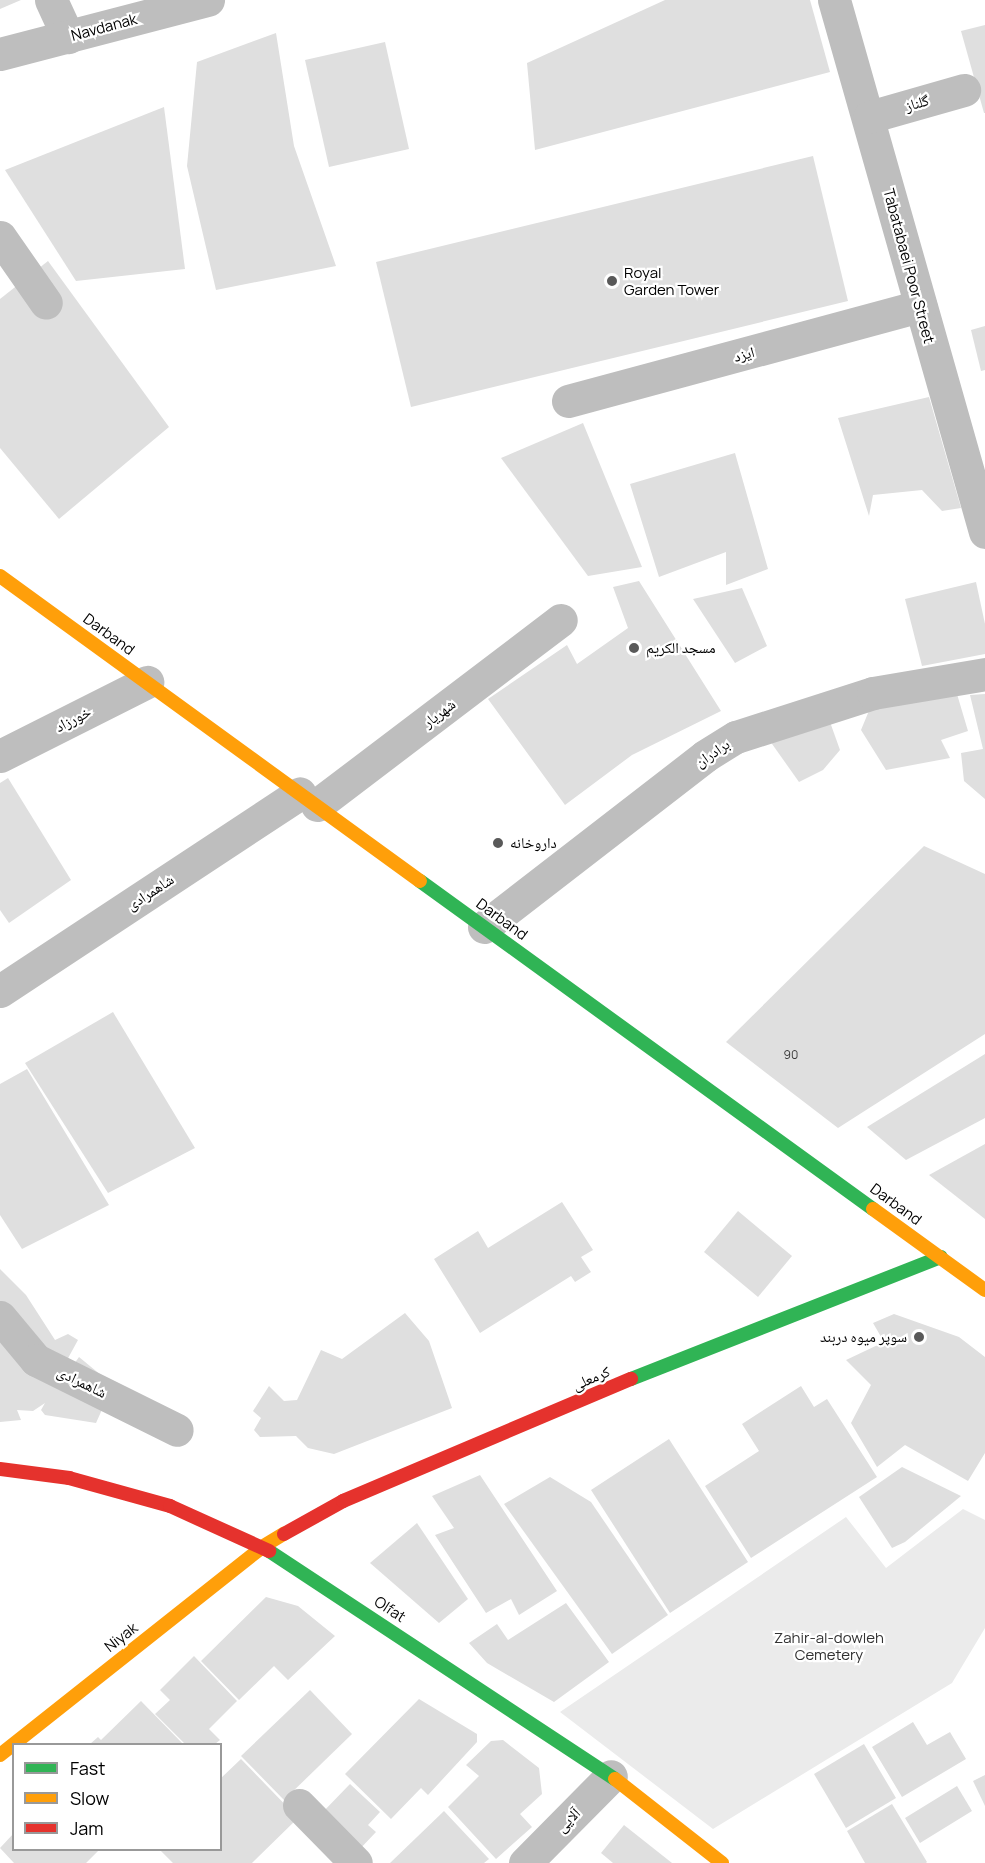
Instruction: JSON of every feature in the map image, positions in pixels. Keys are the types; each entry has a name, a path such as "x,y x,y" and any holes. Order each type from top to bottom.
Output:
{"street":[{"path":"51,0 68,37"},
{"name":"Navdanak","path":"0,54 208,0"},
{"name":"Tabatabaei Poor Street","path":"834,0 985,532"},
{"name":"گلناز","path":"869,117 964,90"},
{"path":"0,237 46,303"},
{"name":"ایزد","path":"568,401 920,306"},
{"name":"Darband","path":"0,576 985,1290"},
{"name":"شهریار","path":"308,799 561,620"},
{"name":"برادران","path":"484,927 705,756 736,737 873,693 985,674"},
{"name":"خورزاد","path":"0,756 147,682"},
{"name":"شاهمرادی","path":"0,991 308,799"},
{"name":"کرمعلی","path":"262,1546 354,1496 701,1349 941,1257"},
{"name":"شاهمرادی","path":"0,1317 36,1360 177,1430"},
{"name":"Olfat","path":"0,1469 69,1478 170,1506 262,1546 611,1776 722,1863"},
{"name":"Niyak","path":"15,1743 262,1546"},
{"name":"Niyak","path":"0,1755 12,1745"},
{"name":"آلایی","path":"525,1863 611,1776"},
{"path":"299,1805 356,1863"}],"green space":[{"name":"Zahir-al-dowleh Cemetery","path":"963,1509 985,1520 985,1628 952,1683 713,1829 560,1712 846,1517 886,1568"}],"building":[{"path":"0,0 21,0 0,9"},
{"path":"665,0 810,0 830,72 535,150 527,63"},
{"path":"985,25 985,113 984,113 961,31"},
{"path":"276,33 294,146 336,266 216,290 187,166 197,62"},
{"path":"385,42 409,149 329,167 305,60"},
{"path":"164,107 185,269 76,281 5,170"},
{"name":"Royal Garden Tower","path":"813,156 848,301 411,407 376,262"},
{"path":"48,261 169,427 59,519 0,448 0,299"},
{"path":"985,326 985,370 981,371 971,330"},
{"path":"929,397 961,508 942,511 922,490 873,495 869,516 838,418"},
{"path":"583,423 642,567 588,576 501,458"},
{"path":"735,453 768,569 726,585 726,552 659,577 630,484"},
{"path":"639,581 721,711 632,755 565,805 488,699 567,645 577,664 628,628 613,587"},
{"path":"976,582 985,624 985,654 922,666 905,599"},
{"path":"742,588 767,646 735,663 693,599"},
{"path":"954,684 968,731 941,740 950,758 886,770 861,730 873,701"},
{"path":"985,694 985,799 964,781 961,753 983,749 970,695"},
{"path":"830,722 840,750 823,770 799,782 765,734"},
{"path":"8,778 71,880 9,923 0,910 0,783"},
{"path":"924,846 985,874 985,1034 838,1128 726,1042"},
{"path":"113,1012 195,1148 108,1193 25,1063"},
{"path":"985,1054 985,1118 906,1160 867,1127"},
{"path":"27,1069 109,1205 22,1249 0,1215 0,1084"},
{"path":"985,1144 985,1219 929,1175"},
{"path":"562,1202 593,1250 581,1257 591,1272 575,1282 571,1276 480,1333 434,1259 478,1231 488,1248"},
{"path":"738,1211 792,1256 758,1297 704,1252"},
{"path":"0,1269 26,1295 55,1340 68,1334 78,1340 61,1371 69,1371 79,1357 113,1385 96,1423 45,1415 41,1410 45,1403 33,1411 17,1410 21,1420 0,1422"},
{"path":"405,1313 429,1341 452,1408 334,1454 308,1448 296,1436 260,1437 254,1430 261,1418 253,1411 269,1386 284,1401 297,1400 321,1350 342,1359"},
{"path":"894,1314 959,1337 985,1357 985,1453 968,1481 905,1445 877,1467 851,1423 871,1385 846,1360 884,1342 873,1323"},
{"path":"801,1386 814,1407 827,1399 877,1477 751,1558 705,1486 759,1451 742,1424"},
{"path":"669,1439 748,1562 670,1613 591,1490"},
{"path":"902,1467 961,1496 905,1542 892,1548 859,1497"},
{"path":"480,1475 557,1591 519,1615 511,1599 486,1613 435,1535 454,1528 432,1496"},
{"path":"550,1477 591,1502 668,1615 612,1654 504,1504"},
{"path":"417,1523 468,1599 439,1623 370,1563"},
{"path":"266,1597 298,1606 335,1636 288,1680 274,1666 239,1700 201,1661"},
{"path":"566,1603 609,1662 554,1702 487,1663 469,1643 497,1624 508,1640"},
{"path":"194,1656 237,1701 209,1729 220,1740 216,1743 184,1743 155,1714 170,1700 160,1690"},
{"path":"310,1690 352,1734 284,1800 241,1756"},
{"path":"419,1699 477,1734 477,1742 428,1795 421,1788 391,1819 345,1774"},
{"path":"141,1701 182,1743 91,1743 98,1737 101,1740"},
{"path":"913,1722 927,1745 950,1732 966,1759 902,1797 872,1747"},
{"path":"503,1740 539,1768 542,1794 520,1814 532,1827 496,1859 448,1807 479,1776 466,1765 491,1741"},
{"path":"864,1744 896,1798 846,1828 814,1774"},
{"path":"241,1759 298,1818 252,1863 173,1863 161,1851 222,1851 222,1777"},
{"path":"985,1775 985,1806 973,1781"},
{"path":"350,1784 380,1812 368,1825 376,1832 357,1852 319,1816"},
{"path":"957,1786 972,1811 920,1843 905,1818"},
{"path":"892,1804 926,1863 865,1863 847,1831"},
{"path":"444,1811 489,1859 484,1863 390,1863"},
{"path":"624,1825 672,1863 613,1863 601,1853"},
{"path":"12,1835 12,1851 98,1851 86,1863 14,1863 0,1848"}],"traffic: fast":[{"path":"420,881 873,1209"},
{"path":"631,1379 941,1257"},
{"path":"269,1551 615,1779"}],"traffic: slow":[{"path":"0,576 420,881"},
{"path":"873,1209 985,1290"},
{"path":"15,1743 262,1547 284,1534"},
{"path":"0,1755 12,1745"},
{"path":"615,1779 722,1863"}],"traffic: jam":[{"path":"284,1534 343,1501 631,1379"},
{"path":"0,1469 69,1478 170,1506 269,1551"}],"place":[{"name":"Royal Garden Tower","path":"612,281"},
{"name":"مسجد الکریم","path":"634,648"},
{"name":"داروخانه","path":"498,843"},
{"name":"سوپر میوه دربند","path":"919,1337"}]}
